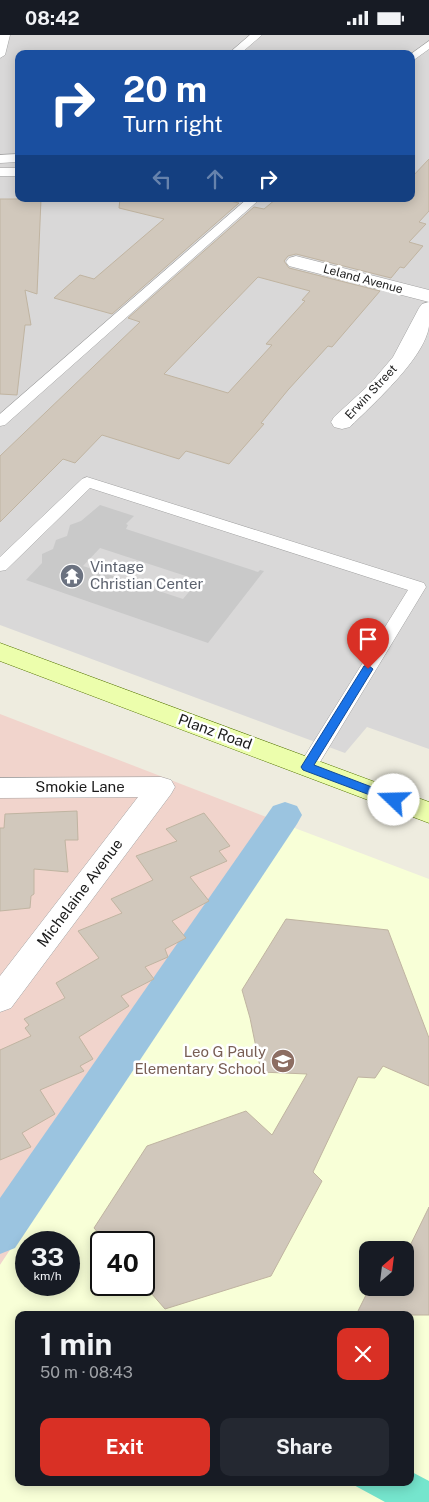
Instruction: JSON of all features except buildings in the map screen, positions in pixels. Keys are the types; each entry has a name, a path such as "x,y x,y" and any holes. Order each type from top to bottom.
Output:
{"street":[{"name":"Leland Avenue","path":"296,261 429,296"},
{"name":"Erwin Street","path":"342,422 395,369 408,349 420,321 429,308"},
{"name":"Planz Road","path":"0,652 429,813"},
{"name":"Smokie Lane","path":"0,788 161,787"},
{"name":"Michelaine Avenue","path":"0,999 161,787"}],"lane":[{"path":"0,55 4,35"},
{"path":"238,50 257,35"},
{"path":"415,56 429,44"},
{"path":"0,159 15,158"},
{"path":"0,172 15,171"},
{"path":"0,422 251,202"},
{"path":"0,566 87,482 418,587 307,767"}],"shaded area":[{"path":"0,35 429,35 429,749 367,727 345,753 0,625"},
{"name":"Vintage Christian Center","path":"100,505 134,516 126,524 128,525 126,529 258,572 260,570 264,571 208,643 26,580 42,563 42,554 53,549 56,540 67,536 70,525 81,521","holes":["100,548 198,580 183,599 83,566"]},
{"path":"0,714 292,827 23,1231 15,1231 15,1242 0,1265"},
{"name":"Leo G Pauly Elementary School","path":"292,827 429,879 429,1502 0,1502 0,1265 15,1242 15,1296 80,1296 80,1231 23,1231"},
{"path":"414,1473 429,1481 429,1502 385,1502 356,1486 414,1486"}],"waterway":[{"path":"0,1234 285,815"}],"place":[{"name":"Vintage Christian Center","path":"72,576"},
{"name":"Leo G Pauly Elementary School","path":"283,1061"}],"route":[{"path":"368,669 307,767 394,800"}]}
